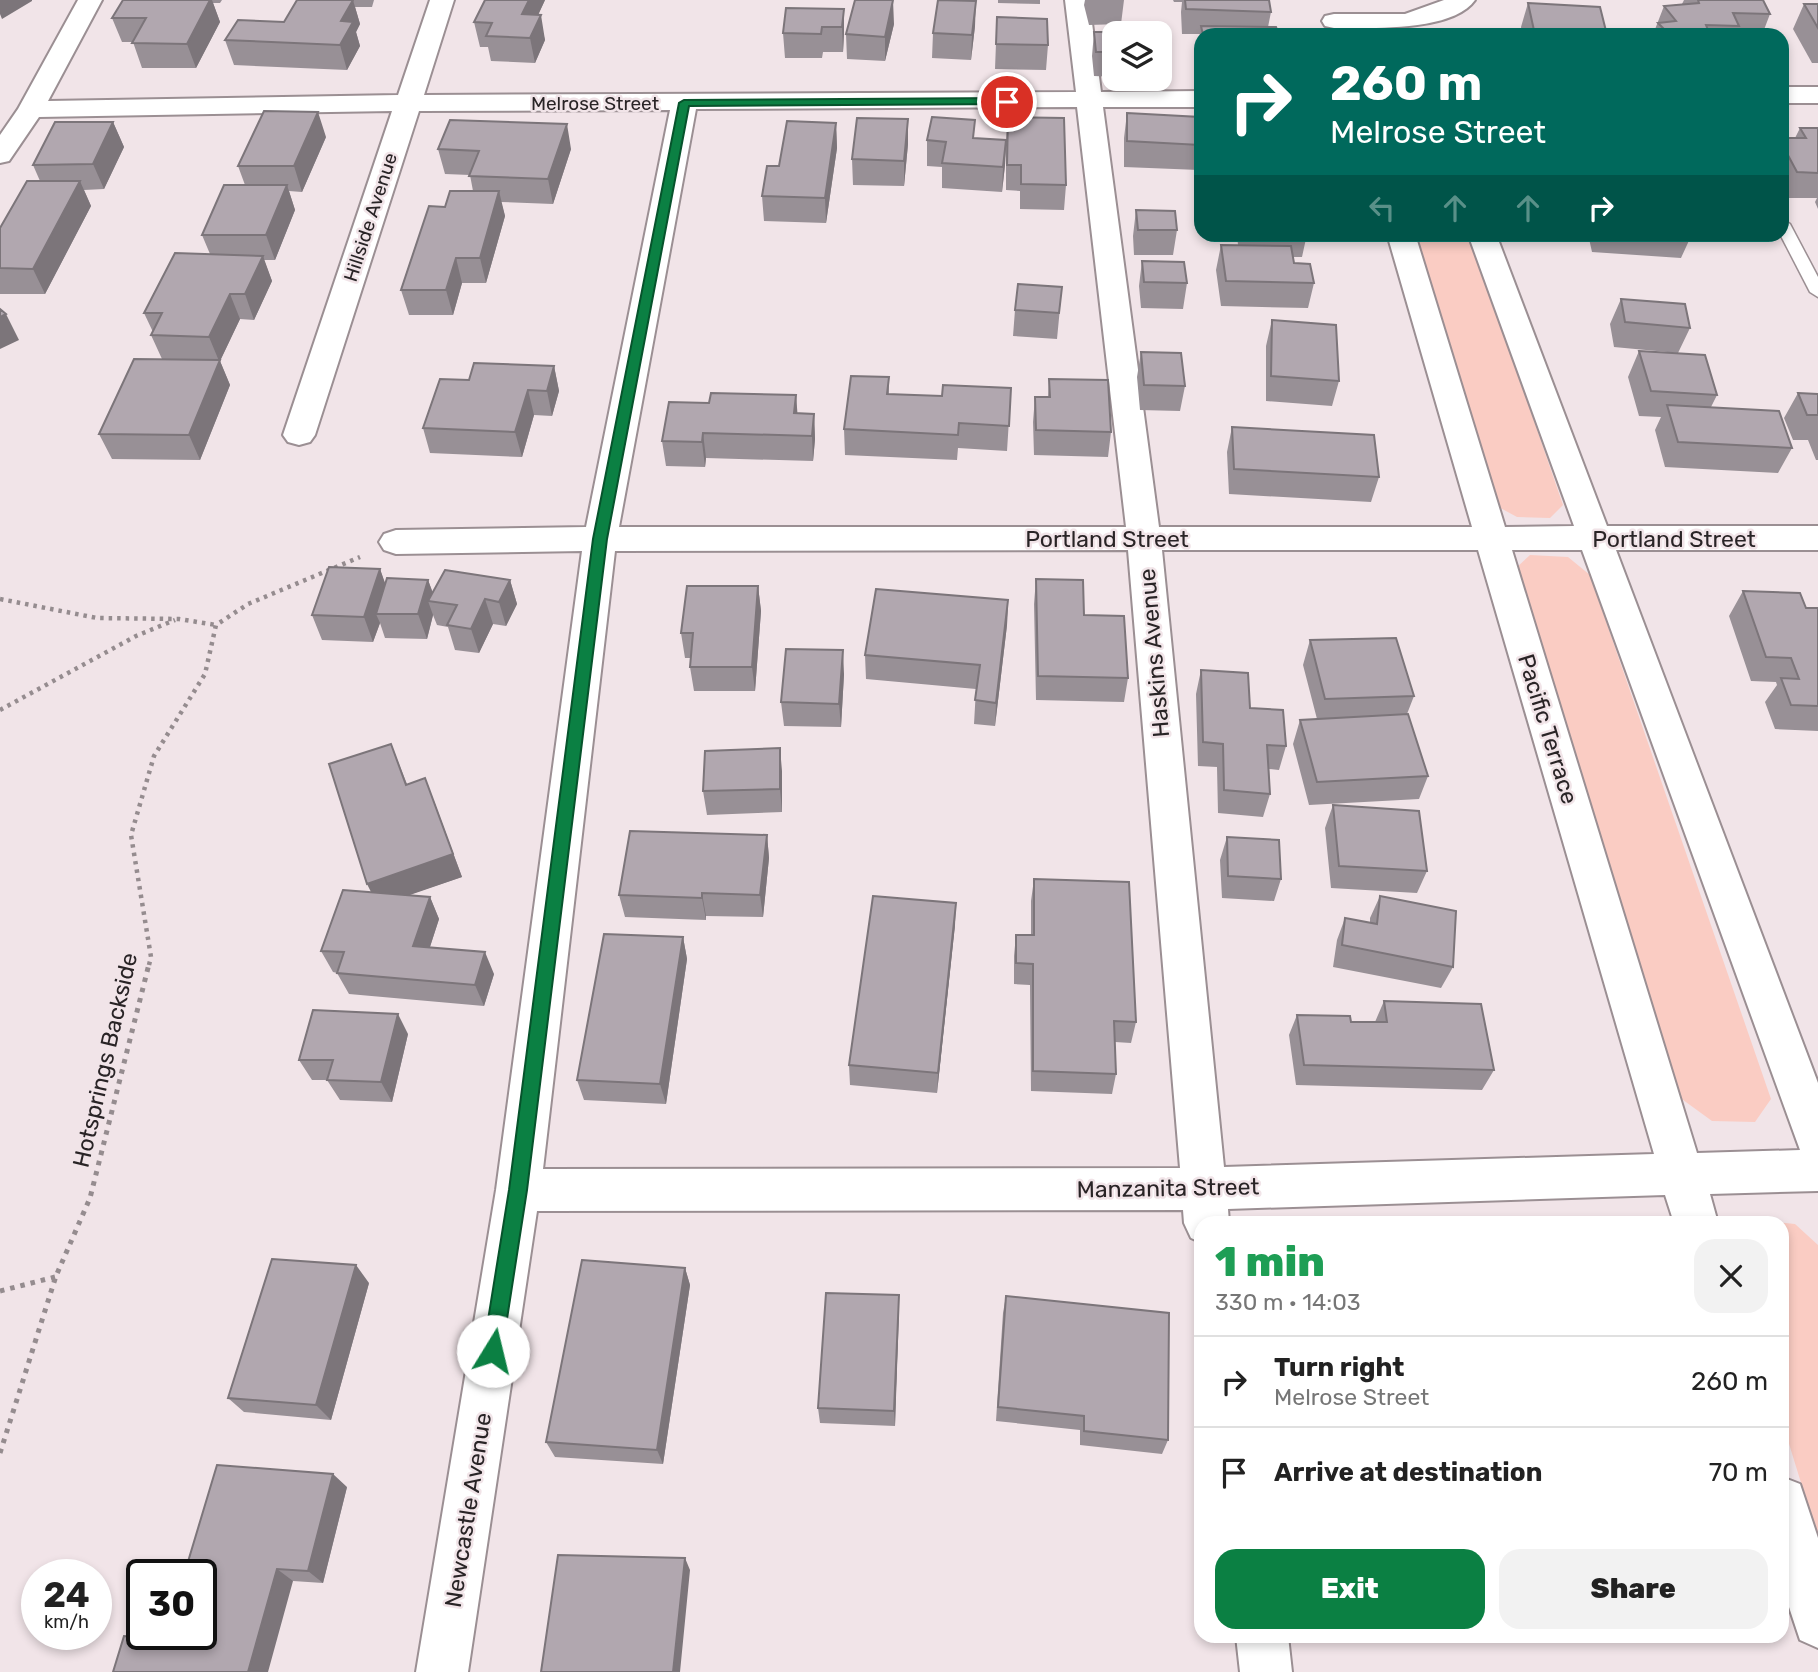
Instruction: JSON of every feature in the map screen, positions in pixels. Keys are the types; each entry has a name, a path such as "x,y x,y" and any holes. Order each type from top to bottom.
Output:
{"street":[{"path":"0,155 31,108 90,0"},
{"name":"Hillside Avenue","path":"299,435 442,0"},
{"name":"Haskins Avenue","path":"1077,0 1144,539 1205,1206"},
{"path":"1334,19 1405,19 1438,12 1463,0"},
{"path":"1789,95 1818,95"},
{"name":"Melrose Street","path":"31,108 1194,99"},
{"name":"Newcastle Avenue","path":"442,1672 518,1190 600,539 684,103"},
{"name":"Pacific Terrace","path":"1403,242 1694,1216"},
{"path":"1485,242 1818,1141"},
{"name":"Portland Street","path":"396,541 1818,537"},
{"name":"Manzanita Street","path":"518,1190 1205,1206 1681,1174 1818,1170"},
{"path":"1789,1525 1818,1622"},
{"path":"1263,1643 1266,1672"}],"lane":[{"path":"1789,237 1818,292"}],"path":[{"path":"0,599 97,618 179,619 216,625 248,604 396,541"},
{"path":"0,710 136,636 179,619"},
{"name":"Hotsprings Backside","path":"0,1453 56,1276 90,1198 151,957 131,835 154,756 205,674 216,625"},
{"path":"0,1291 56,1276"}],"shaded area":[{"path":"1412,242 1472,242 1563,505 1550,518 1517,517 1493,504"},
{"path":"1530,555 1568,557 1590,575 1771,1099 1755,1122 1712,1121 1679,1097 1515,569"},
{"path":"1789,1223 1795,1224 1818,1245 1818,1538 1789,1444"}],"building":[{"path":"123,0 210,0 187,44 132,43 146,18 112,18"},
{"path":"297,0 353,0 341,21 353,22 340,45 225,40 238,20 284,22"},
{"path":"485,0 529,0 522,14 541,15 530,38 486,36 492,23 474,22"},
{"path":"855,0 893,0 885,37 846,34"},
{"path":"938,0 976,1 972,35 933,33"},
{"path":"1185,0 1269,0 1271,12 1186,9"},
{"path":"1698,0 1763,0 1770,14 1733,13 1739,26 1663,28 1658,23 1676,21 1664,6 1699,3"},
{"path":"1528,3 1600,7 1605,28 1533,28"},
{"path":"1804,4 1818,4 1818,28"},
{"path":"786,8 844,9 842,27 822,27 821,34 783,33"},
{"path":"997,17 1047,19 1048,45 996,44"},
{"path":"1201,26 1276,28 1201,28"},
{"path":"1094,32 1102,32 1102,52 1096,52"},
{"path":"264,111 318,112 294,166 238,166"},
{"path":"1127,113 1194,117 1194,145 1127,141"},
{"path":"932,117 975,120 973,138 1006,140 1003,167 942,163 946,142 927,140"},
{"path":"1008,117 1064,118 1066,185 1021,184 1021,165 1007,165"},
{"path":"857,118 908,119 904,161 852,159"},
{"path":"450,120 567,124 548,179 469,176 479,151 438,149"},
{"path":"787,121 836,123 825,198 762,196 767,166 779,166"},
{"path":"55,122 113,122 93,164 33,165"},
{"path":"1800,128 1818,128 1818,173 1797,172 1789,157 1789,138 1806,138"},
{"path":"27,181 80,181 33,269 0,268 0,228"},
{"path":"224,185 287,185 266,235 202,235"},
{"path":"450,191 499,191 480,258 456,258 446,290 401,290 429,206 445,207"},
{"path":"1136,210 1175,211 1177,230 1138,230"},
{"path":"1221,245 1291,246 1294,263 1310,264 1314,283 1226,281"},
{"path":"175,253 263,256 245,294 230,294 209,337 151,335 162,313 144,313"},
{"path":"1142,261 1184,262 1187,283 1144,282"},
{"path":"1018,284 1062,287 1059,313 1015,310"},
{"path":"1621,299 1685,304 1690,328 1625,322"},
{"path":"1272,320 1336,325 1339,381 1271,376"},
{"path":"1639,351 1705,355 1717,395 1651,391"},
{"path":"1141,352 1181,353 1185,386 1144,385"},
{"path":"134,359 220,360 189,435 99,434"},
{"path":"474,363 554,366 547,391 528,390 515,432 423,428 440,379 469,380"},
{"path":"851,376 889,377 887,394 942,396 943,385 1011,388 1009,426 959,423 958,435 844,429"},
{"path":"1049,379 1108,380 1111,432 1036,430 1035,397 1050,397"},
{"path":"711,393 796,395 794,413 814,414 812,436 703,433 702,442 662,441 669,402 709,403"},
{"path":"1798,393 1818,394 1818,415 1807,415"},
{"path":"1667,405 1779,411 1792,448 1678,442"},
{"path":"1232,427 1374,435 1379,477 1234,469"},
{"path":"329,567 380,569 364,617 312,615"},
{"path":"445,570 510,580 499,602 485,599 471,629 447,625 457,605 428,601"},
{"path":"387,578 428,580 418,614 376,614"},
{"path":"1036,579 1083,580 1084,615 1124,616 1128,678 1038,676"},
{"path":"687,586 758,586 752,667 690,667 693,633 681,633"},
{"path":"876,589 1008,600 996,703 975,700 980,665 865,655"},
{"path":"1743,591 1800,593 1806,608 1818,608 1818,706 1791,705 1781,678 1799,679 1791,658 1766,657"},
{"path":"1396,638 1414,696 1325,699 1310,640"},
{"path":"786,649 843,650 839,704 781,702"},
{"path":"1201,670 1248,673 1250,708 1283,710 1286,746 1267,745 1270,794 1224,790 1223,744 1203,742"},
{"path":"1408,714 1428,776 1317,782 1300,720"},
{"path":"391,744 406,785 425,778 453,854 367,884 329,764"},
{"path":"780,748 780,789 703,791 705,751"},
{"path":"1333,805 1419,811 1427,871 1339,866"},
{"path":"630,831 767,835 760,895 702,893 702,898 619,895"},
{"path":"1227,837 1279,840 1281,879 1228,876"},
{"path":"1034,879 1129,882 1136,1022 1114,1021 1116,1074 1033,1071 1033,964 1016,963 1016,935 1034,935"},
{"path":"343,890 430,897 413,946 485,952 475,985 337,973 344,952 321,951"},
{"path":"873,896 956,903 938,1073 849,1065"},
{"path":"1380,896 1456,911 1453,967 1342,945 1345,918 1377,924"},
{"path":"604,934 683,937 660,1084 577,1080"},
{"path":"1384,1001 1481,1004 1494,1070 1304,1065 1297,1015 1350,1016 1351,1022 1387,1022"},
{"path":"313,1010 398,1014 381,1082 327,1080 333,1060 299,1060"},
{"path":"272,1259 356,1265 316,1405 228,1398"},
{"path":"582,1260 685,1268 657,1450 546,1442"},
{"path":"826,1293 899,1295 894,1411 818,1408"},
{"path":"1006,1296 1169,1313 1168,1440 1084,1431 1084,1416 998,1407"},
{"path":"217,1465 333,1474 308,1571 277,1569 248,1672 113,1672 124,1636 126,1650 217,1650 217,1559 189,1559"},
{"path":"558,1555 685,1558 673,1672 541,1672"}],"route":[{"path":"493,1351 518,1190 600,539 647,309 684,103 1007,102"}]}
